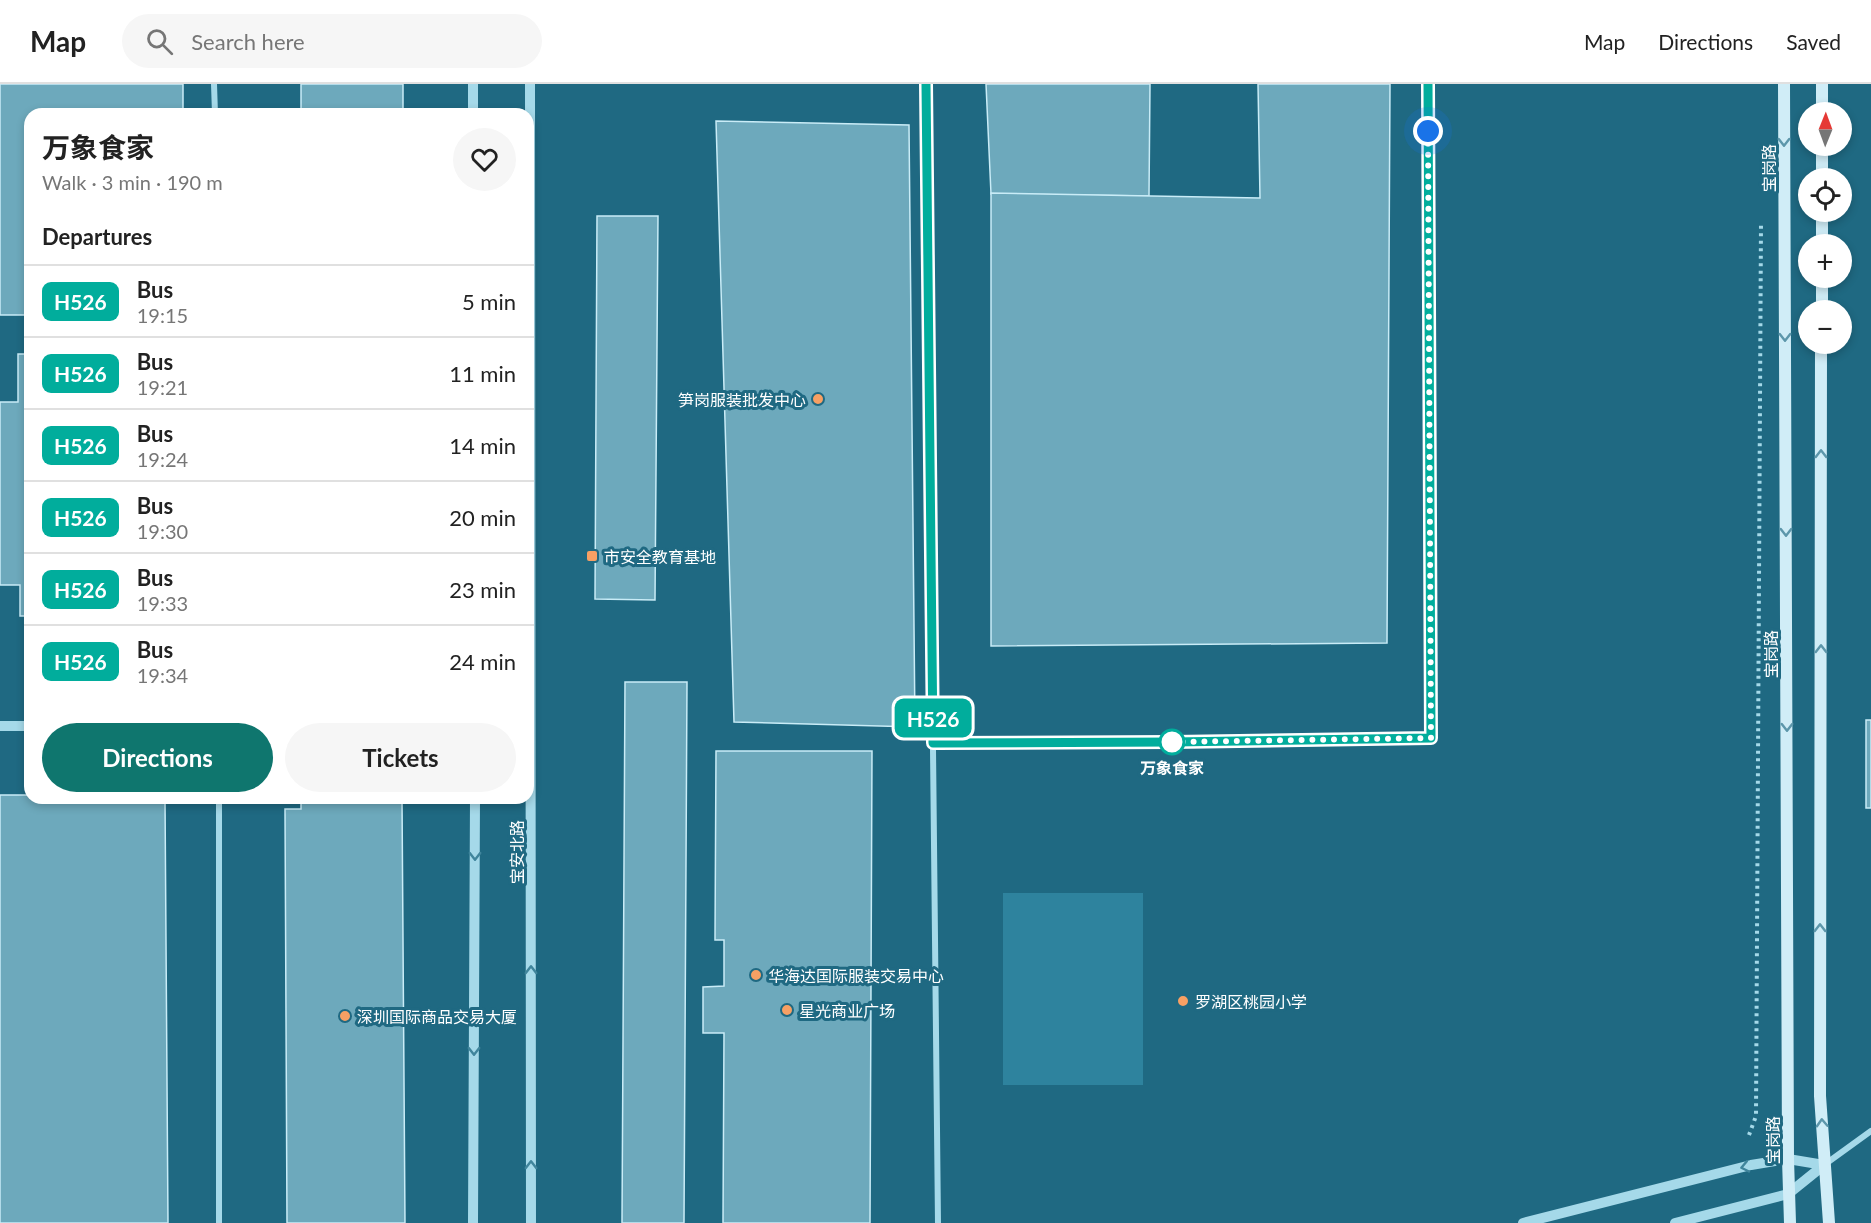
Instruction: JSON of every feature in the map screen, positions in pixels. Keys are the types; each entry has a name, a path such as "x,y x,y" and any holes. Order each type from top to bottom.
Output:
{"main road":[{"name":"宝岗路","path":"1784,84 1788,1194 1790,1223"},
{"path":"1822,84 1822,102"},
{"path":"1821,354 1820,1096 1829,1223"}],"street":[{"path":"214,84 214,108"},
{"path":"473,84 473,108"},
{"name":"宝安北路","path":"530,84 530,108"},
{"path":"926,84 938,1223"},
{"path":"933,743 1431,738 1428,84"},
{"path":"0,726 24,726"},
{"path":"219,804 219,1223"},
{"path":"473,1223 476,804"},
{"name":"宝安北路","path":"531,804 531,1223"},
{"path":"1675,1223 1788,1194 1871,1131"},
{"path":"1523,1223 1718,1173 1788,1160 1824,1165"}],"path":[{"path":"1749,1135 1756,1116 1761,214"}],"shaded area":[{"path":"1003,893 1143,893 1143,1085 1003,1085"}],"building":[{"path":"0,84 183,84 183,108 24,108 24,315 0,315"},
{"path":"301,84 403,84 403,108 301,108"},
{"path":"986,84 1150,84 1149,196 991,194"},
{"path":"1258,84 1390,84 1387,643 991,646 991,193 1260,198"},
{"name":"笋岗服装批发中心","path":"716,121 909,125 915,727 734,722"},
{"path":"597,216 658,216 655,600 595,599"},
{"path":"18,354 24,354 24,616 20,616 20,585 0,585 0,402 18,402"},
{"path":"625,682 687,682 684,1223 622,1223"},
{"path":"1866,720 1871,720 1871,808 1866,808"},
{"name":"星光商业广场","path":"716,751 872,751 870,1223 723,1223 724,1033 703,1033 703,987 724,986 724,940 715,940"},
{"path":"0,795 24,795 24,804 165,804 168,1223 0,1223"},
{"name":"深圳国际商品交易大厦","path":"301,804 402,804 405,1223 287,1223 285,809 301,809"}],"bus line":[{"name":"H526","path":"926,84 933,743 1431,738 1428,84"}],"place":[{"name":"笋岗服装批发中心","path":"818,399"},
{"name":"市安全教育基地","path":"592,556"},
{"name":"万象食家","path":"1172,742"},
{"name":"华海达国际服装交易中心","path":"756,975"},
{"name":"罗湖区桃园小学","path":"1183,1001"},
{"name":"星光商业广场","path":"787,1010"},
{"name":"深圳国际商品交易大厦","path":"345,1016"}],"route":[{"path":"1172,742 1431,738 1428,131"}]}
